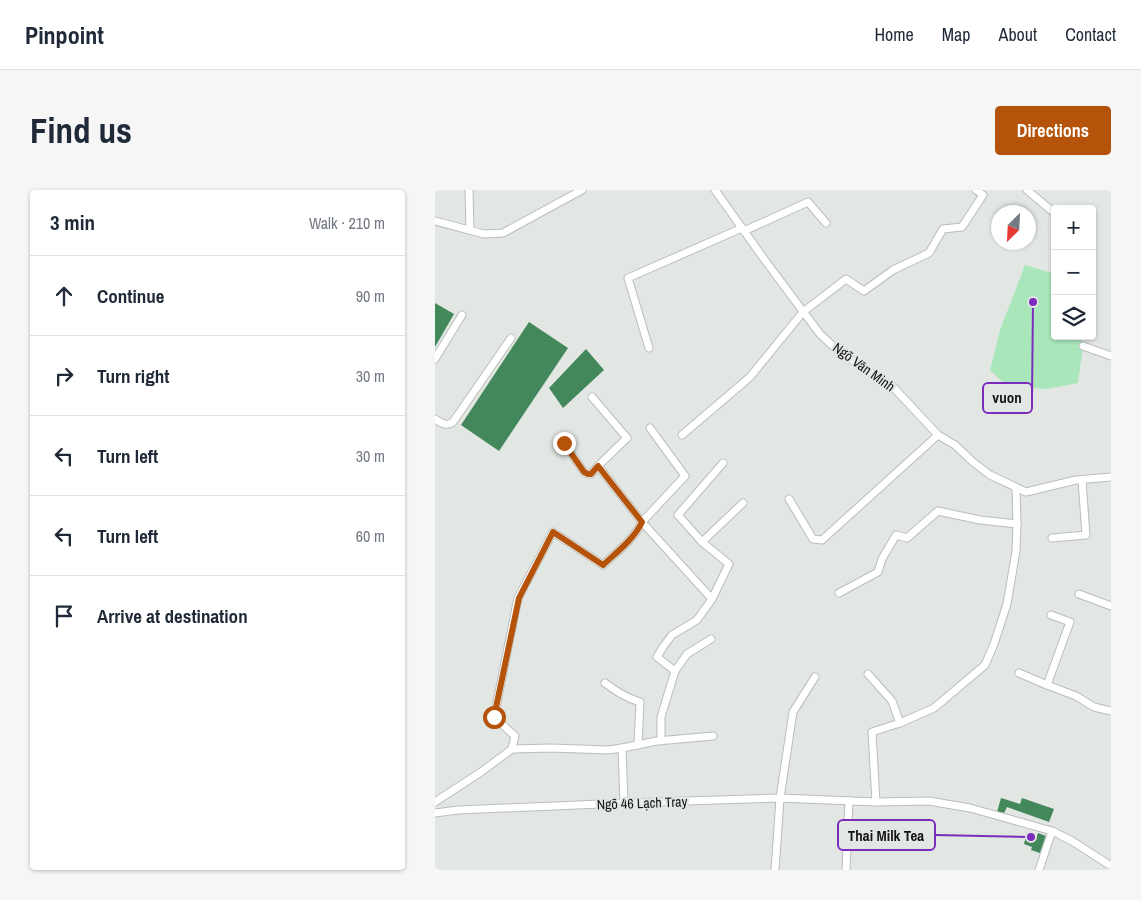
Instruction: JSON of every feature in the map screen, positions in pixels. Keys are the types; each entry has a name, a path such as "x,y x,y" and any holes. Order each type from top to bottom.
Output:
{"lane":[{"path":"469,190 470,230"},
{"path":"435,221 484,234 503,233 582,190"},
{"name":"Ngõ Văn Minh","path":"715,190 820,334 837,350 894,388 938,434 955,445 990,475 1025,492 1082,480 1111,477"},
{"path":"682,435 750,377 803,312 846,279 864,291 893,270 929,253 943,229 962,227 983,195 976,190"},
{"path":"1027,190 1051,210"},
{"path":"649,348 628,278 809,202 826,223"},
{"path":"435,359 462,315"},
{"path":"435,419 446,424 453,422 511,338"},
{"path":"1083,346 1111,356"},
{"path":"564,443 584,472 591,474 627,438 592,397"},
{"path":"435,802 481,772 511,749 515,736 494,717 519,598 553,532 603,565 622,548 642,522 685,476 650,428"},
{"path":"789,499 813,539 822,540 938,434"},
{"path":"675,671 657,657 672,635 697,620 713,599 729,564 702,542 678,514 723,463"},
{"path":"598,466 642,522 713,599"},
{"path":"1052,538 1086,535 1082,480"},
{"path":"875,802 872,732 900,723 934,708 985,665 1007,604 1016,551 1016,488"},
{"path":"702,542 743,503"},
{"path":"839,593 877,572 881,559 896,535 907,538 938,511 980,520 1017,524"},
{"path":"1079,594 1111,606"},
{"path":"1047,685 1070,622 1051,616"},
{"path":"661,741 661,717 675,671 687,654 711,638"},
{"path":"1019,673 1076,696 1094,707 1111,711"},
{"path":"869,674 892,701 900,723"},
{"path":"775,870 779,798 789,731 793,712 815,677"},
{"path":"605,683 617,692 640,702 638,745"},
{"path":"511,749 608,750 661,741 713,736"},
{"path":"622,748 624,803"},
{"name":"Ngõ 46 Lạch Tray","path":"435,813 458,810 779,798 929,802 970,808 1052,831 1072,841 1111,866"},
{"path":"846,870 849,801"},
{"path":"1039,870 1052,831"}],"green space":[{"path":"1025,265 1051,273 1051,340 1082,340 1083,346 1078,383 1046,389 1007,386 990,370 1000,330"}],"building":[{"path":"435,303 454,314 435,347"},
{"path":"529,322 568,348 499,451 461,425"},
{"path":"586,349 604,370 563,408 549,388"},
{"path":"1001,798 1020,804 1022,798 1054,809 1049,822 1007,807 1004,813 997,812"},
{"path":"1027,832 1036,835 1035,841 1038,833 1046,836 1040,853 1031,850 1032,847 1024,844"}],"place":[{"name":"vuon","path":"1033,302"},
{"name":"Thai Milk Tea","path":"1031,837"}],"route":[{"path":"494,717 519,598 553,532 603,565 622,548 642,522 598,466 591,474 584,472 564,443"}]}
